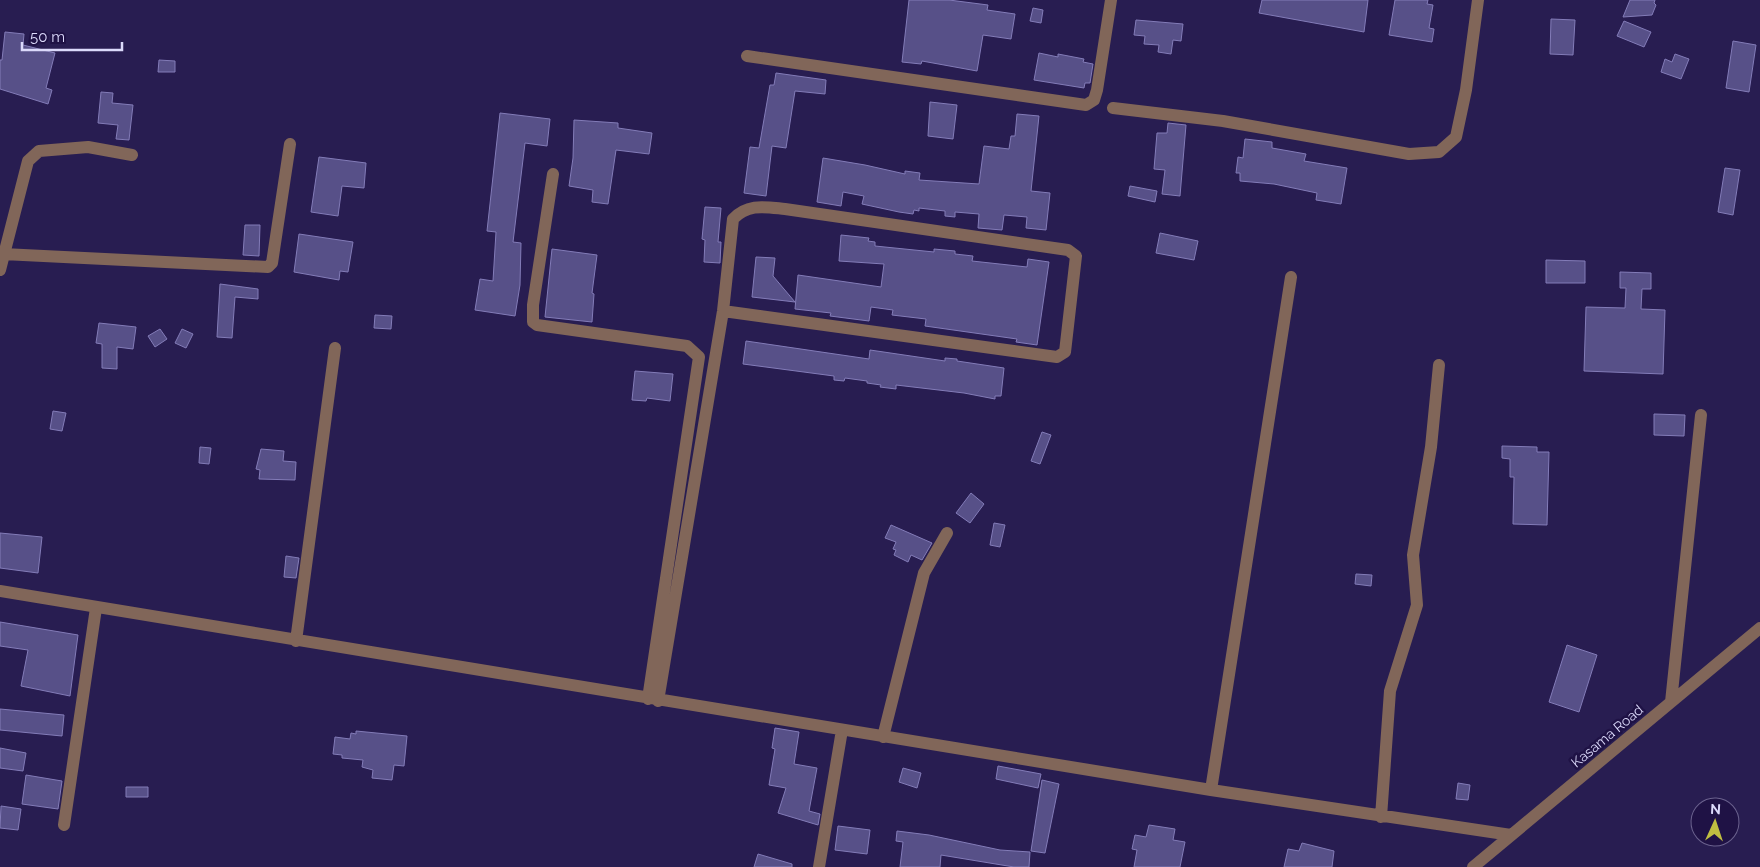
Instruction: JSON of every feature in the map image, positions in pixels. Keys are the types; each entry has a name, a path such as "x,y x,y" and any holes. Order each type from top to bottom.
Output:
{"street":[{"path":"747,56 1086,105 1094,100 1097,90 1111,0"},
{"path":"1113,108 1223,121 1409,154 1439,152 1456,137 1466,90 1478,0"},
{"path":"3,254 268,267 272,263 290,144"},
{"path":"0,270 28,161 39,151 88,147 132,155"},
{"path":"553,174 532,322 537,325 687,346 694,350 699,357 653,700"},
{"path":"653,700 723,311 733,218 746,208 758,206 1068,250 1076,256 1065,352 1058,357 723,311"},
{"path":"1210,790 1291,277"},
{"path":"296,641 336,348"},
{"path":"1381,818 1390,691 1418,605 1412,555 1431,447 1439,365"},
{"path":"1671,702 1701,416"},
{"path":"883,737 924,574 946,533"},
{"path":"0,592 1381,818 1512,835"},
{"path":"64,825 96,608"},
{"name":"Kasama Road","path":"1473,867 1760,628"},
{"path":"819,867 842,730"}],"building":[{"path":"909,0 949,0 988,5 987,10 1015,14 1011,39 983,35 977,71 922,61 921,64 902,62"},
{"path":"1262,0 1368,0 1364,32 1259,13"},
{"path":"1395,0 1428,0 1427,4 1433,5 1429,28 1434,29 1432,42 1389,35"},
{"path":"1630,0 1655,0 1654,3 1656,5 1652,15 1623,17"},
{"path":"1033,8 1043,10 1041,23 1030,21"},
{"path":"1551,19 1575,20 1573,55 1550,54"},
{"path":"1136,20 1183,24 1181,41 1173,40 1171,54 1158,52 1159,45 1144,44 1145,36 1134,35"},
{"path":"1624,21 1651,32 1644,47 1617,36"},
{"path":"5,32 24,34 23,45 55,53 46,88 52,90 48,104 0,89 0,60 2,60"},
{"path":"1733,41 1756,45 1749,92 1726,88"},
{"path":"1039,53 1058,57 1058,54 1084,59 1083,62 1093,64 1090,83 1085,83 1084,88 1034,80"},
{"path":"1675,54 1689,59 1681,79 1661,72 1665,59 1672,62"},
{"path":"159,60 175,61 175,72 158,72"},
{"path":"776,73 826,80 825,94 795,91 786,148 772,146 766,196 744,193 750,147 759,148 770,85 774,85"},
{"path":"101,92 113,93 112,103 133,105 129,140 116,139 118,125 98,123"},
{"path":"930,102 957,105 953,139 928,136"},
{"path":"500,113 550,119 547,146 525,143 513,242 521,243 520,285 515,316 475,310 480,279 493,281 496,232 487,231"},
{"path":"1017,114 1039,116 1031,191 1050,193 1046,230 1026,228 1027,217 1004,215 1002,230 978,228 979,214 955,212 955,217 945,216 945,211 919,208 919,211 914,210 913,214 899,212 862,204 864,196 843,192 841,206 817,202 823,158 905,174 905,171 920,173 919,180 979,184 984,146 1009,149 1011,136 1015,136"},
{"path":"574,120 618,123 618,128 652,133 649,154 616,150 608,204 592,202 593,190 569,186 573,158"},
{"path":"1168,123 1186,125 1180,196 1162,194 1165,170 1154,169 1157,133 1167,133"},
{"path":"1245,139 1272,142 1272,148 1306,154 1304,161 1347,168 1341,204 1316,200 1317,193 1274,184 1240,181 1240,173 1236,173 1238,157 1243,158"},
{"path":"319,157 366,163 364,188 342,186 338,216 311,212"},
{"path":"1725,168 1740,170 1733,215 1718,212"},
{"path":"1130,186 1157,191 1155,202 1128,196"},
{"path":"705,207 721,208 718,242 721,242 720,263 704,262 705,240 702,239"},
{"path":"245,225 260,225 259,256 243,255"},
{"path":"1160,233 1198,241 1194,260 1156,253"},
{"path":"299,234 353,242 348,272 340,271 339,280 294,272"},
{"path":"841,235 869,238 868,241 875,242 875,246 934,252 934,249 955,251 955,254 973,256 972,261 1027,267 1028,259 1049,262 1037,345 1016,342 1017,339 925,326 926,319 892,315 893,310 871,307 869,321 830,316 831,313 795,309 798,275 881,287 884,264 839,261"},
{"path":"552,249 597,255 592,293 594,294 592,322 545,317"},
{"path":"756,257 775,258 773,276 795,302 752,297"},
{"path":"1546,260 1585,261 1585,283 1546,283"},
{"path":"1620,272 1651,273 1651,289 1642,289 1641,309 1665,310 1663,374 1584,371 1586,307 1625,308 1626,288 1620,288"},
{"path":"220,284 258,289 258,299 235,297 232,338 217,337"},
{"path":"375,315 392,316 391,329 374,328"},
{"path":"99,323 136,327 133,349 117,347 117,369 102,368 102,344 96,343"},
{"path":"160,329 167,339 155,347 148,336"},
{"path":"182,329 193,334 186,348 175,343"},
{"path":"746,341 869,359 870,350 945,361 945,358 957,359 957,361 1004,368 1001,396 995,396 995,399 964,393 896,385 896,389 880,387 881,385 867,383 867,381 845,378 844,381 834,380 834,376 743,364"},
{"path":"635,371 673,374 670,401 647,398 646,401 632,400"},
{"path":"53,411 66,413 62,431 50,429"},
{"path":"1654,414 1685,415 1684,436 1654,435"},
{"path":"1042,432 1051,435 1040,464 1031,461"},
{"path":"1502,446 1537,447 1537,452 1549,452 1547,525 1513,524 1514,477 1510,477 1510,459 1502,458"},
{"path":"200,447 211,448 209,464 199,463"},
{"path":"261,449 284,451 283,461 296,462 295,480 259,479 260,470 256,469"},
{"path":"971,493 984,504 970,523 956,513"},
{"path":"994,523 1005,525 1000,547 990,545"},
{"path":"891,525 932,543 922,560 911,555 908,562 894,555 896,550 893,549 896,542 885,538"},
{"path":"0,533 42,537 38,573 0,568"},
{"path":"286,556 299,558 296,578 284,577"},
{"path":"1356,574 1372,575 1371,586 1355,584"},
{"path":"0,622 78,635 70,696 21,686 28,650 0,646"},
{"path":"1567,645 1597,655 1579,712 1549,702"},
{"path":"0,709 64,715 62,736 0,730"},
{"path":"775,728 799,732 794,764 817,768 809,811 820,814 818,825 778,813 786,788 769,785 775,749 772,748"},
{"path":"356,731 407,736 404,766 394,765 392,780 372,778 373,770 362,767 363,760 342,758 342,755 333,754 335,737 350,739 351,733 356,734"},
{"path":"0,748 26,753 23,771 0,768"},
{"path":"998,766 1041,774 1038,788 996,779"},
{"path":"903,768 921,773 917,788 899,782"},
{"path":"26,775 62,781 58,809 22,804"},
{"path":"1042,780 1059,784 1045,853 1031,851"},
{"path":"1458,783 1470,785 1468,800 1456,799"},
{"path":"126,787 148,787 148,797 126,797"},
{"path":"1,806 21,809 18,830 0,828"},
{"path":"1149,825 1175,829 1173,840 1185,842 1180,867 1134,867 1137,850 1132,849 1135,835 1146,837"},
{"path":"838,826 870,830 867,854 835,850"},
{"path":"897,831 929,835 1000,850 1030,852 1029,867 1014,867 941,855 940,867 900,867 903,842 896,841"},
{"path":"1302,843 1334,851 1332,867 1284,867 1288,849 1299,851"},
{"path":"758,854 792,864 792,867 754,867"}]}
